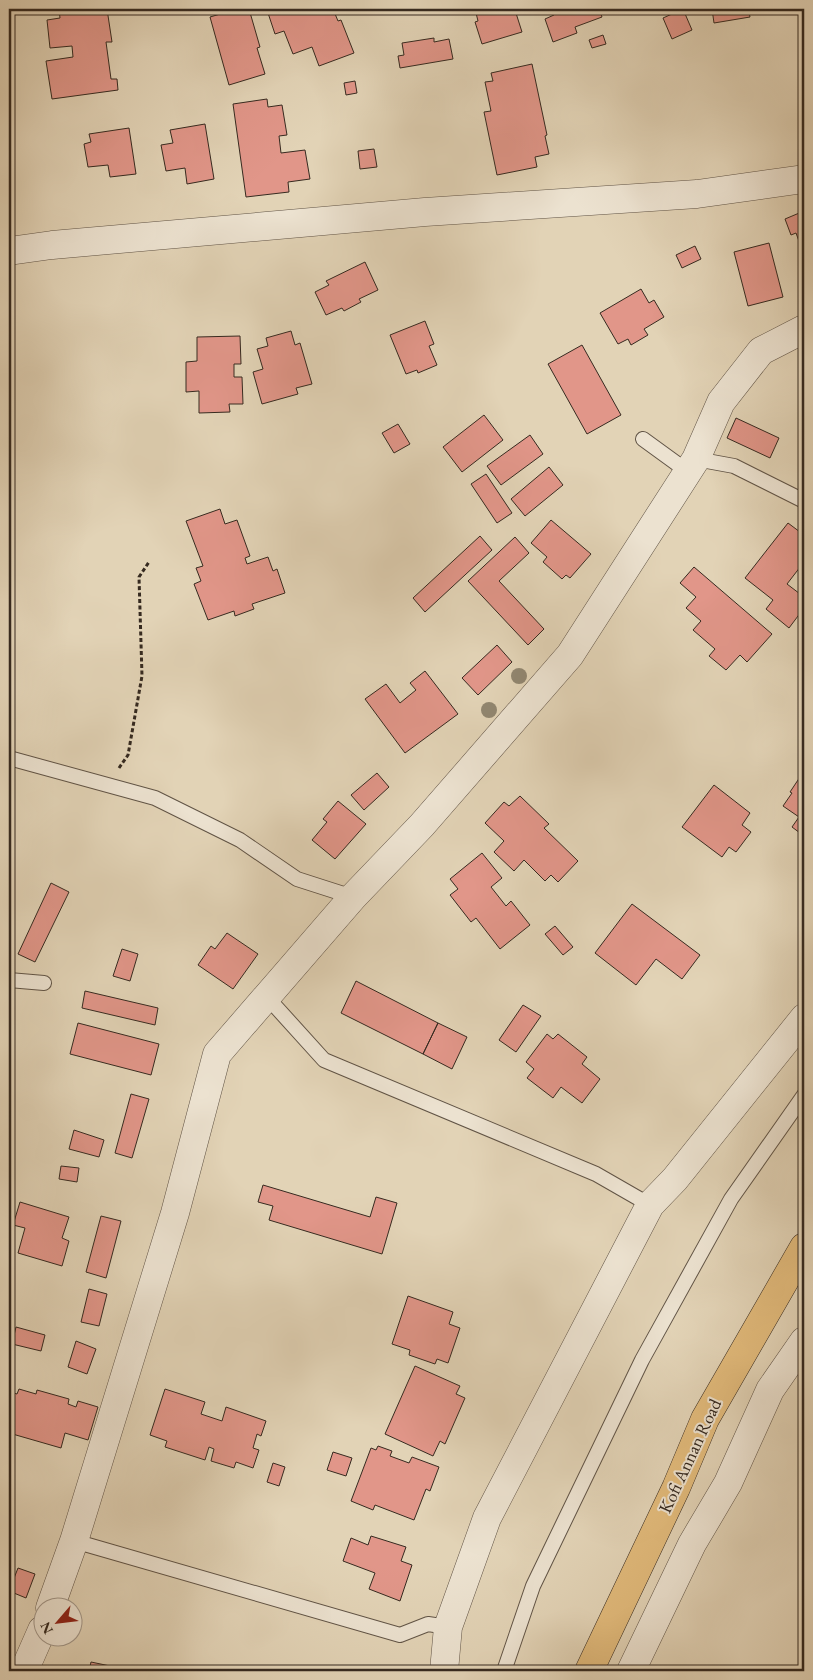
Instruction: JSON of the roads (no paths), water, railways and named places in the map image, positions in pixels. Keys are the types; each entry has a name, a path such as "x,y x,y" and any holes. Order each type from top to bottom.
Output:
{"main road":[{"name":"Kofi Annan Road","path":"589,1671 676,1488 705,1419 804,1247"}],"street":[{"path":"9,251 52,245 425,212 697,194 804,179"},
{"path":"54,1598 74,1541 175,1213 217,1054 353,897 422,825 570,655 691,465 721,402 761,351 804,329"},
{"path":"444,1671 448,1627 487,1518 650,1205 675,1179 804,1018"},
{"path":"631,1671 692,1544 728,1483 770,1390 804,1341"},
{"path":"24,1671 34,1648"}],"lane":[{"path":"643,438 691,465 734,466 804,501"},
{"path":"9,758 154,798 240,840 297,879 353,897"},
{"path":"9,980 44,983"},
{"path":"267,997 324,1060 596,1174 650,1205"},
{"path":"504,1671 533,1586 642,1360 731,1199 804,1095"},
{"path":"74,1541 400,1635 428,1624 448,1627"}]}
